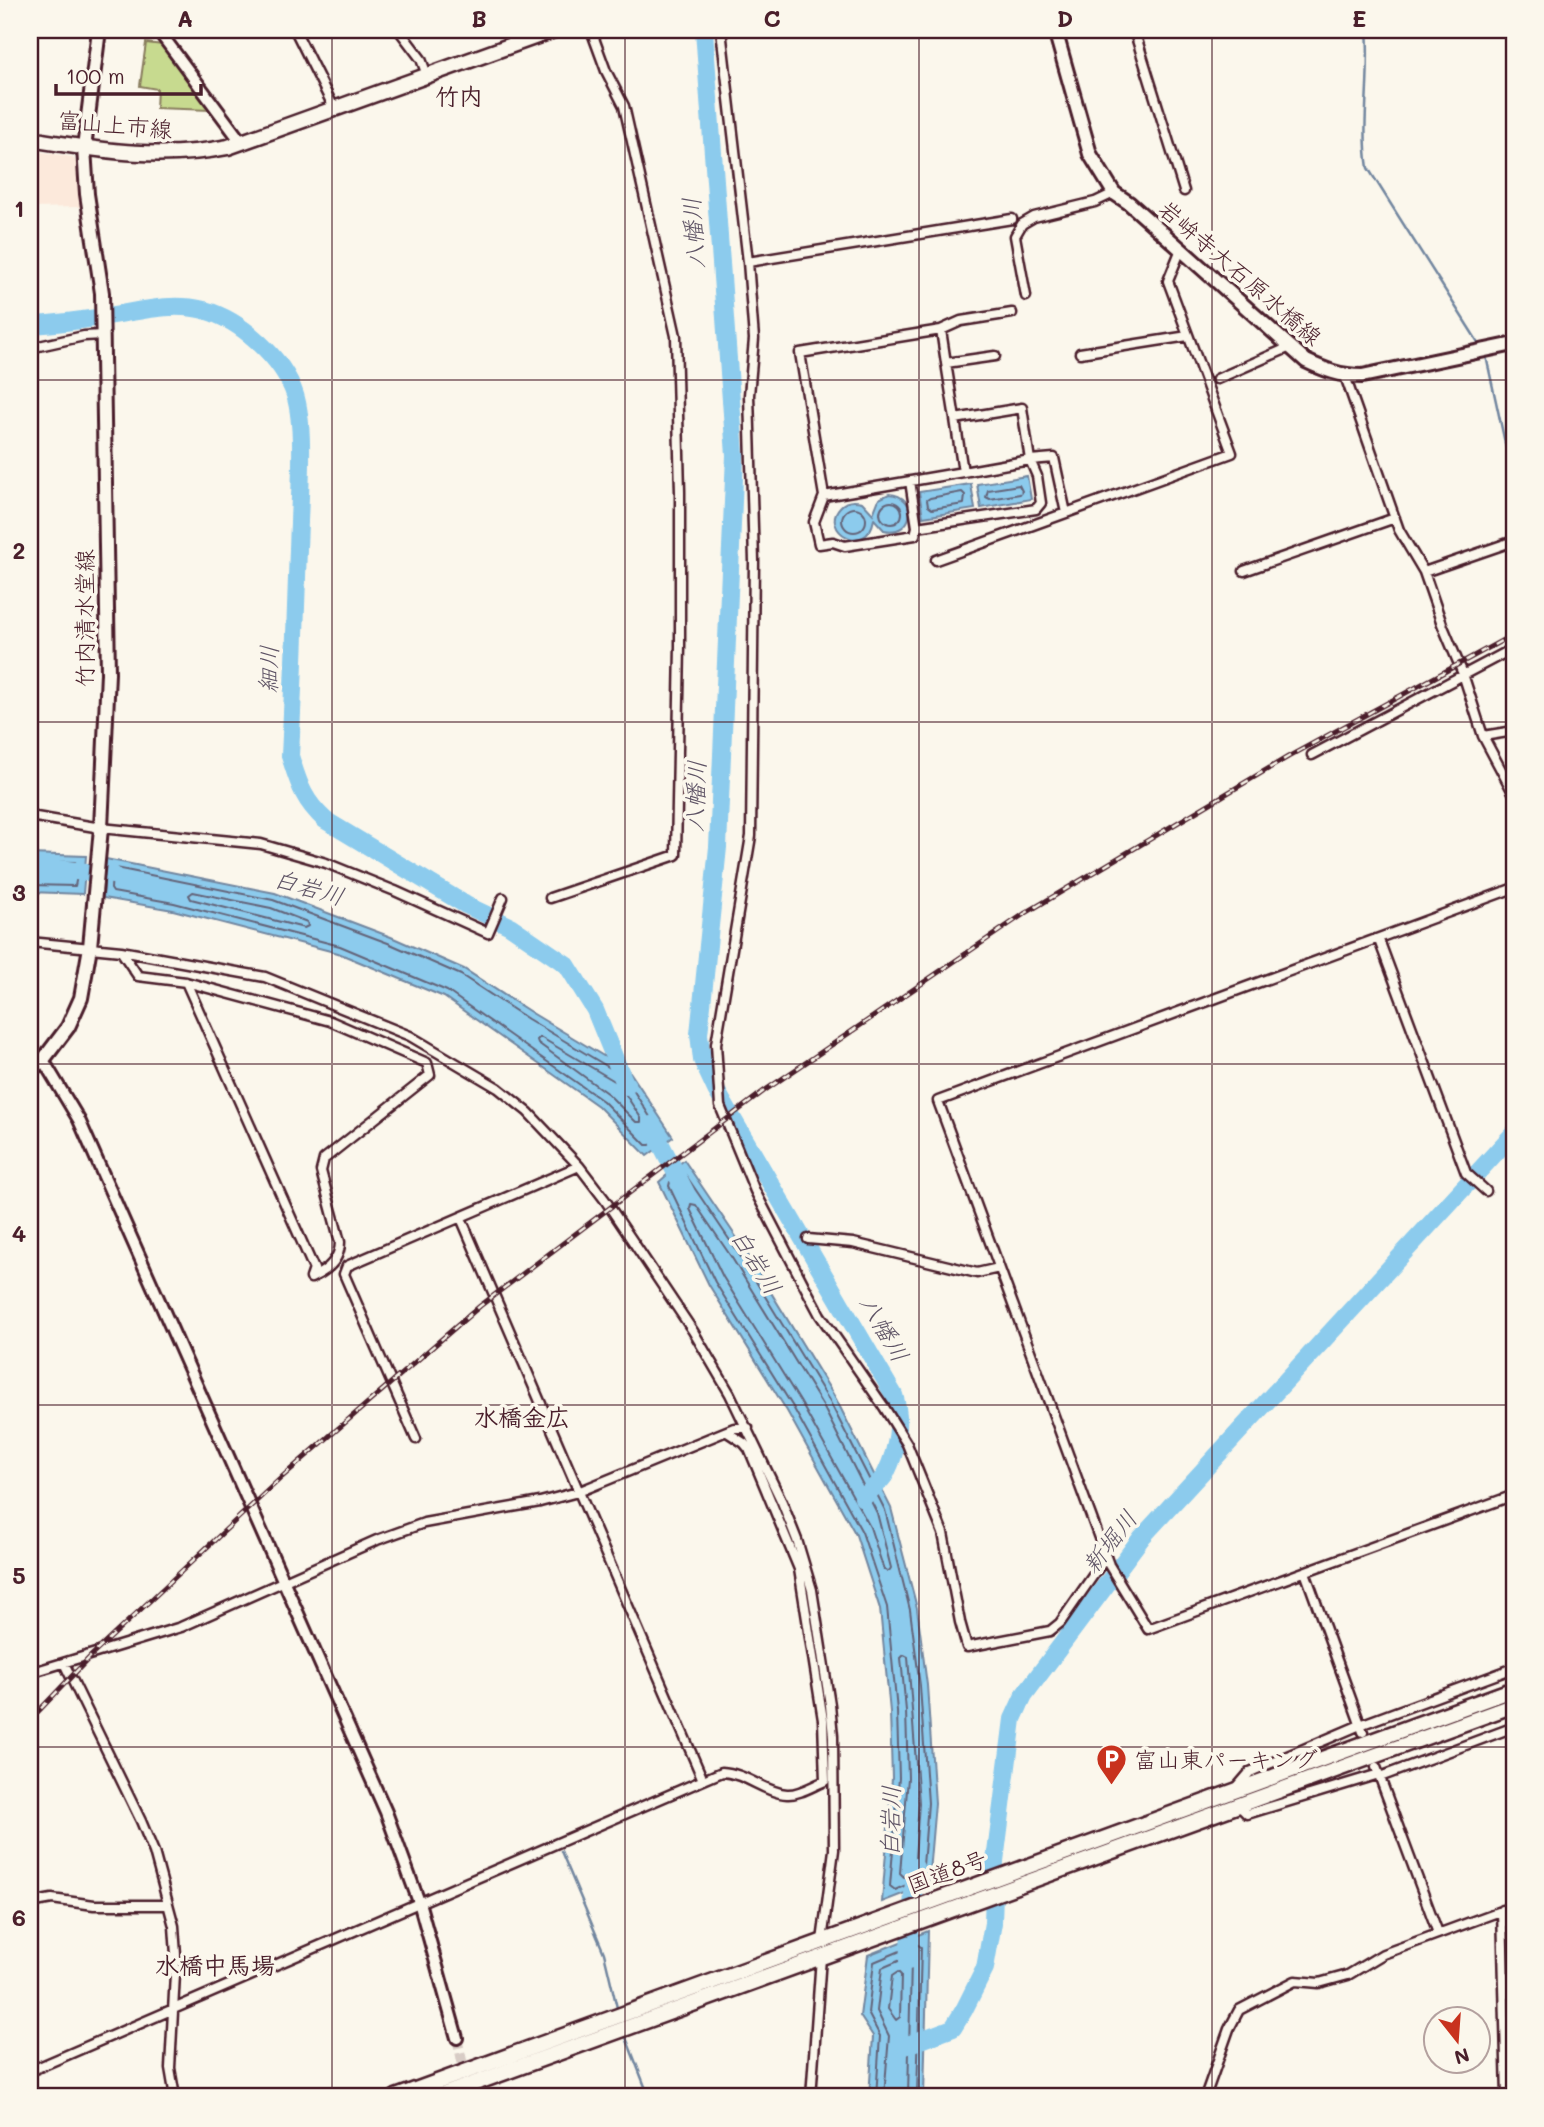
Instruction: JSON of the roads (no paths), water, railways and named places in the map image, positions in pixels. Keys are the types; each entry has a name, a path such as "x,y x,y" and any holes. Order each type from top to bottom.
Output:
{"main road":[{"name":"竹内清水堂線","path":"30,1070 43,1060 68,1027 81,998 90,947 102,828 108,673 102,293 87,194 84,148 99,30"},
{"name":"富山上市線","path":"30,139 84,148 165,155 198,153 242,143 554,30"},
{"name":"岩峅寺大石原水橋線","path":"1055,30 1090,154 1114,193 1306,361 1326,371 1345,376 1379,373 1514,344"},
{"name":"国道8号","path":"437,2097 1012,1880 1234,1791 1514,1689"},
{"name":"国道8号","path":"1012,1880 1239,1806 1514,1705"},
{"name":"国道8号","path":"396,2097 826,1948"}],"street":[{"path":"158,30 242,143"},
{"path":"295,30 335,110"},
{"path":"399,30 422,60 427,75"},
{"path":"550,898 676,855 680,604 676,336 624,106 592,30"},
{"path":"722,30 754,339 749,395 754,561 751,836 716,1044 720,1106 755,1191 820,1315 907,1444 943,1533 967,1647 1050,1631 1060,1623 1108,1561"},
{"path":"1134,30 1184,191"},
{"path":"1026,296 1015,236 1021,224 1034,217 1095,202 1114,193"},
{"path":"748,262 1012,219"},
{"path":"936,561 1232,453 1167,281 1181,249"},
{"path":"910,481 917,527 915,535 845,546 833,542 819,544 814,523 824,496 800,353 942,330 961,321 1012,313"},
{"path":"942,330 963,472"},
{"path":"30,348 85,336 103,335"},
{"path":"1080,353 1188,335"},
{"path":"1217,379 1290,347"},
{"path":"946,363 995,356"},
{"path":"1345,376 1399,530 1424,572 1463,674 1483,736 1514,794"},
{"path":"917,527 1036,509 1041,503 1037,476 1030,460 1022,408 955,419"},
{"path":"824,496 1055,458 1066,513"},
{"path":"1244,571 1395,518"},
{"path":"1424,572 1514,541"},
{"path":"1312,755 1514,648"},
{"path":"1483,736 1514,731"},
{"path":"30,816 102,828 261,844 326,863 488,933 503,898"},
{"path":"1514,888 937,1101 1108,1561 1148,1629 1514,1495"},
{"path":"1379,940 1466,1173 1486,1191"},
{"path":"30,942 121,951 265,977 410,1037 498,1088 528,1112 579,1166 634,1240 678,1308 748,1428 797,1540 813,1590 830,1705 834,1850 811,2097"},
{"path":"121,951 138,976 186,982 330,1021 428,1063 430,1075 324,1159 321,1171 340,1242 340,1252 329,1268 311,1278 314,1269 186,982"},
{"path":"43,1060 79,1120 386,1812 419,1902 457,2038"},
{"path":"416,1439 344,1274 347,1266 579,1166"},
{"path":"461,1218 703,1780"},
{"path":"808,1239 853,1243 977,1273 999,1268"},
{"path":"30,1673 181,1627 377,1540 424,1523 540,1502 578,1492 734,1428 748,1428"},
{"path":"30,2071 722,1772 729,1772 785,1794 825,1781 823,1720 799,1569 748,1449 744,1443 727,1432"},
{"path":"1305,1572 1362,1728"},
{"path":"64,1663 141,1821 153,1852 174,1926 176,1955 170,2068 175,2097"},
{"path":"1234,1791 1250,1772 1514,1668"},
{"path":"1239,1806 1247,1814 1514,1727"},
{"path":"1378,1773 1438,1933"},
{"path":"30,1903 52,1899 94,1905 168,1905"},
{"path":"1205,2097 1229,2029 1239,2010 1296,1980 1319,1983 1348,1975 1383,1954 1514,1906"},
{"path":"1502,1910 1507,2097"}],"water":[{"path":"1027,476 1031,499 981,508 977,484"},
{"path":"971,484 975,509 923,517 919,492"},
{"path":"889,494 899,496 906,501 909,508 907,522 902,528 884,530 874,519 870,531 855,539 846,537 835,524 835,516 845,503 862,502 873,514 879,499"},
{"path":"30,854 86,856 83,894 30,892"},
{"path":"106,859 275,893 391,937 464,969 630,1072 673,1137 647,1156 598,1106 444,997 338,953 173,910 103,898"},
{"path":"684,1160 745,1250 836,1399 891,1508 917,1608 927,1685 935,1803 928,1884 882,1902 892,1778 890,1712 880,1609 856,1535 787,1411 709,1285 659,1182"},
{"path":"928,1931 924,2097 869,2097 873,2036 860,2016 868,1955"}],"waterway":[{"name":"八幡川","path":"704,30 735,455 718,847 699,1034 702,1060 716,1090 894,1395 898,1434 890,1464 879,1483 863,1498"},
{"path":"1367,30 1365,134 1368,168 1481,347"},
{"name":"細川","path":"30,325 162,308 193,308 232,322 271,354 295,395 300,423 301,475 290,756 303,791 325,820 466,905 510,926 567,965 595,1010 626,1086"},
{"path":"1486,356 1514,484"},
{"name":"白岩川","path":"30,866 113,875"},
{"name":"白岩川","path":"651,1125 685,1191"},
{"name":"新堀川","path":"905,2046 953,2028 985,1968 993,1923 995,1861 1013,1719 1024,1695 1142,1537 1514,1133"},
{"path":"561,1851 604,1953 618,2012"},
{"name":"白岩川","path":"908,1961 915,1867"},
{"path":"625,2035 649,2097"}],"tunnel":[{"path":"457,2038 470,2097"}],"railway":[{"path":"30,1720 92,1655 282,1477 480,1306 764,1091 1024,914 1288,757 1514,634"}],"place":[{"name":"富山東パーキング","path":"1111,1787"}],"district":[{"name":"竹内","path":"459,97"},
{"name":"水橋金広","path":"522,1418"},
{"name":"水橋中馬場","path":"215,1966"}]}
